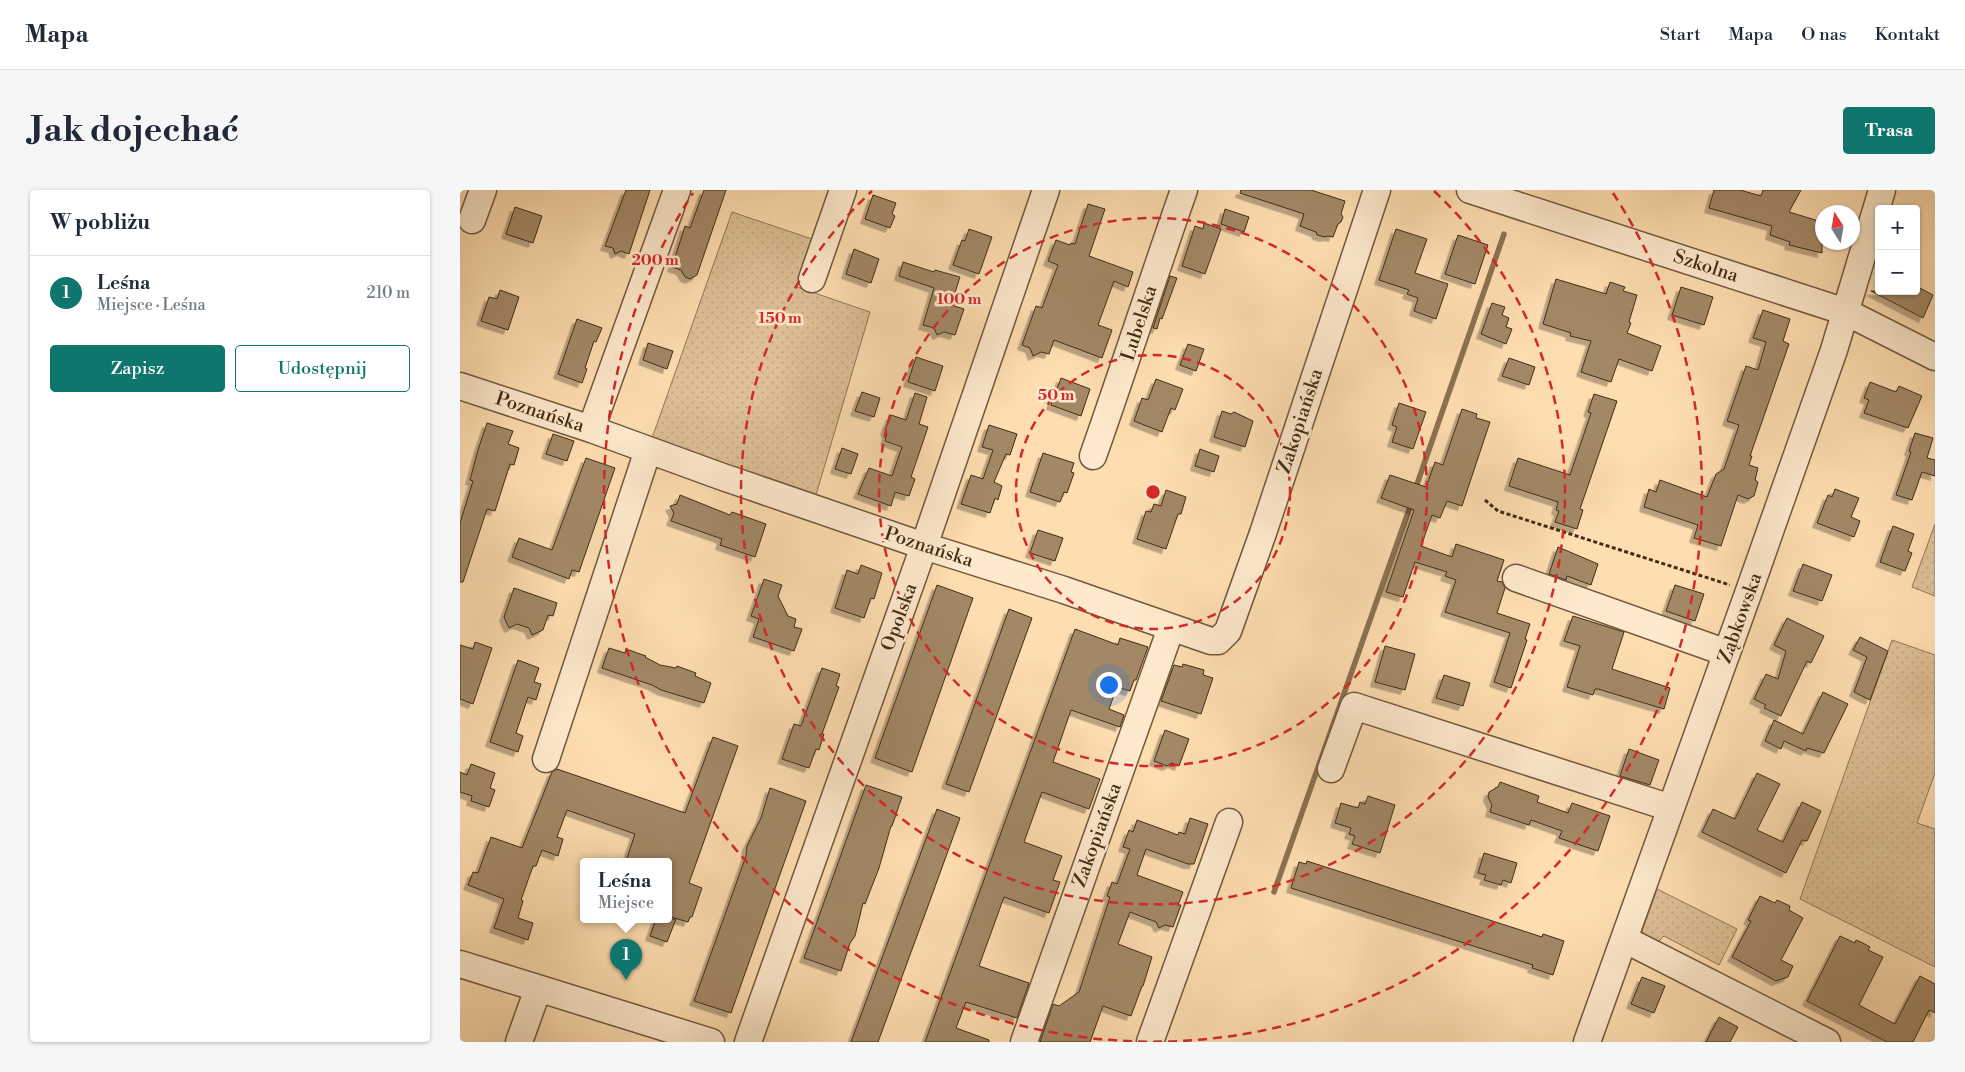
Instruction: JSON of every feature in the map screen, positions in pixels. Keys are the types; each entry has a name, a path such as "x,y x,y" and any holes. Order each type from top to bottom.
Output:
{"street":[{"path":"472,220 483,190"},
{"path":"591,429 677,190"},
{"path":"812,279 843,190"},
{"name":"Opolska","path":"748,1042 924,546 1046,190"},
{"name":"Lubelska","path":"1092,456 1184,190"},
{"name":"Zakopiańska","path":"1211,641 1218,640 1228,630 1263,533 1377,190"},
{"name":"Ząbkowska","path":"1587,1042 1750,591 1846,312 1882,190"},
{"name":"Szkolna","path":"1484,192 1846,312 1935,357"},
{"name":"Poznańska","path":"462,394 591,429 924,546 1064,590 1211,641"},
{"path":"546,759 648,450"},
{"path":"1516,578 1727,653"},
{"name":"Zakopiańska","path":"1024,1042 1171,628"},
{"path":"1331,770 1354,706 1671,808"},
{"path":"1150,1042 1229,822"},
{"path":"1624,939 1827,1042"},
{"path":"460,964 711,1042"},
{"path":"519,1042 538,989"}],"path":[{"path":"1485,500 1498,511 1750,591"}],"shaded area":[{"path":"732,212 812,239 797,287 870,312 816,495 651,441"},
{"path":"1935,524 1935,596 1912,587"},
{"path":"1892,640 1935,655 1935,773 1917,823 1935,829 1935,967 1800,899"},
{"path":"1657,889 1737,929 1719,965 1664,936 1658,942 1640,937"}],"building":[{"path":"626,190 650,190 629,254 621,251 615,254 613,248 605,246"},
{"path":"704,190 726,190 697,275 690,279 685,277 681,270 672,267 685,226 690,228"},
{"path":"1241,190 1311,190 1345,201 1341,214 1343,217 1333,237 1317,235 1316,232 1300,226 1304,214 1240,193"},
{"path":"1714,190 1740,190 1761,196 1763,190 1801,190 1789,212 1815,220 1815,250 1822,250 1822,253 1789,245 1790,242 1770,235 1772,226 1709,208"},
{"path":"873,195 896,203 892,214 895,216 890,228 865,219"},
{"path":"1088,204 1105,209 1089,256 1133,272 1128,287 1114,281 1098,325 1112,330 1102,358 1054,340 1049,354 1041,352 1033,356 1030,348 1022,345 1036,306 1042,308 1058,265 1048,261 1056,240 1070,245 1071,243 1075,244"},
{"path":"515,207 542,216 533,243 506,234"},
{"path":"1225,209 1249,217 1244,232 1221,224"},
{"path":"1204,223 1221,229 1205,274 1182,266 1195,226 1203,229"},
{"path":"969,229 992,237 979,274 953,265 962,240 965,241"},
{"path":"1396,229 1427,239 1415,273 1448,284 1436,319 1414,311 1418,298 1407,294 1409,290 1379,280"},
{"path":"1458,235 1488,245 1475,284 1445,274"},
{"path":"854,249 879,259 871,283 846,274"},
{"path":"903,262 934,272 935,270 960,277 951,305 964,309 955,335 944,332 937,335 934,328 923,325 934,288 899,276"},
{"path":"1170,276 1177,278 1162,319 1160,318 1157,329 1153,328"},
{"path":"1556,279 1606,294 1610,282 1625,287 1623,291 1637,295 1627,333 1661,346 1652,371 1619,359 1611,382 1581,372 1591,341 1570,336 1571,333 1543,324"},
{"path":"1681,287 1713,297 1704,325 1672,315"},
{"path":"1920,288 1933,295 1923,318 1879,295 1920,295"},
{"path":"500,290 519,297 508,330 481,321 489,297 497,299"},
{"path":"1492,303 1505,307 1502,315 1509,318 1506,327 1512,329 1506,344 1481,334"},
{"path":"1763,310 1790,319 1783,341 1789,344 1750,456 1752,456 1749,465 1758,468 1755,480 1758,482 1754,496 1748,499 1738,495 1721,546 1694,538 1698,525 1644,507 1649,489 1656,492 1660,480 1707,497 1716,474 1724,469 1739,425 1727,421 1746,366 1758,370 1766,342 1753,338"},
{"path":"577,319 602,328 596,342 594,341 582,383 558,374"},
{"path":"648,343 673,351 667,369 643,360"},
{"path":"1188,344 1204,349 1196,371 1180,365"},
{"path":"916,357 943,366 935,391 908,382"},
{"path":"1509,358 1535,367 1529,385 1502,376"},
{"path":"1061,378 1090,389 1081,416 1051,405"},
{"path":"1156,379 1183,389 1175,410 1171,408 1162,432 1134,421 1142,398 1148,400"},
{"path":"1870,382 1896,392 1899,386 1922,396 1908,428 1864,413 1869,400 1864,398"},
{"path":"862,392 880,398 874,417 855,411"},
{"path":"915,393 927,397 919,424 928,427 911,477 915,479 909,496 895,492 891,506 858,494 869,468 892,476 902,447 885,441 887,434 885,430 891,415 906,420"},
{"path":"1594,394 1617,401 1580,509 1583,510 1577,529 1555,522 1559,511 1556,510 1558,502 1509,486 1518,458 1570,475 1591,413 1588,412"},
{"path":"1399,403 1426,412 1413,449 1392,442 1397,427 1392,425"},
{"path":"1462,409 1477,414 1476,418 1490,422 1462,506 1447,501 1440,518 1432,515 1421,546 1452,557 1456,544 1504,560 1497,581 1502,582 1505,588 1497,613 1530,624 1525,639 1527,640 1511,688 1494,682 1510,633 1445,612 1456,580 1445,576 1447,572 1415,562 1403,597 1386,592 1414,510 1381,498 1390,475 1426,487 1435,462 1443,465"},
{"path":"1222,411 1231,414 1234,412 1253,421 1245,447 1214,437"},
{"path":"487,423 513,431 508,444 519,448 514,465 510,464 495,511 487,509 463,582 460,582 460,523 473,481 470,480 478,450"},
{"path":"989,425 1017,434 1010,455 1006,454 994,482 1002,486 998,500 995,498 990,513 961,504 971,475 983,479 993,450 982,447"},
{"path":"1915,433 1933,438 1927,458 1935,460 1935,476 1922,472 1912,500 1896,495 1911,452 1909,451"},
{"path":"553,434 574,441 567,461 546,454"},
{"path":"842,448 858,454 851,474 835,469"},
{"path":"1200,449 1219,456 1214,472 1195,466"},
{"path":"1043,453 1074,463 1071,472 1074,473 1067,493 1064,492 1060,502 1030,492"},
{"path":"586,458 615,468 579,572 572,570 569,579 512,557 519,538 552,550"},
{"path":"1835,489 1859,498 1851,517 1860,521 1854,537 1817,523 1828,495 1832,497"},
{"path":"1166,490 1186,497 1166,549 1137,539 1146,511 1151,512 1154,504 1161,506"},
{"path":"680,495 730,515 732,512 766,524 755,557 720,545 722,539 671,521 674,513 670,506 677,504"},
{"path":"1893,526 1914,534 1908,551 1912,553 1905,571 1880,562"},
{"path":"1038,530 1063,538 1055,561 1030,553"},
{"path":"1558,547 1598,564 1591,585 1567,576 1566,580 1549,574"},
{"path":"1803,564 1832,575 1822,601 1793,591"},
{"path":"861,565 882,573 874,599 871,598 864,618 835,608 847,570 858,574"},
{"path":"764,579 782,585 778,596 788,616 796,619 794,627 802,629 794,651 753,637 759,619 751,616"},
{"path":"937,585 973,598 912,772 875,758"},
{"path":"1675,585 1704,594 1695,621 1666,611"},
{"path":"514,588 557,603 553,616 548,615 543,630 532,635 529,628 517,624 509,628 504,617"},
{"path":"1009,609 1032,618 969,792 946,784"},
{"path":"1573,616 1624,632 1612,669 1670,688 1664,709 1598,689 1595,689 1593,695 1567,687 1580,646 1564,641"},
{"path":"1787,618 1824,636 1811,663 1807,661 1781,716 1764,708 1766,705 1754,699 1766,674 1778,679 1786,651 1774,645"},
{"path":"1075,629 1118,645 1120,638 1148,647 1130,691 1117,687 1109,709 1124,715 1120,727 1071,710 1053,762 1100,779 1089,809 1042,792 1024,842 1062,856 1053,880 1060,882 1049,913 1004,897 979,966 1029,983 1017,1018 966,1002 956,1028 989,1040 989,1042 925,1042"},
{"path":"1860,637 1888,651 1870,700 1854,692 1867,657 1853,650"},
{"path":"475,642 492,648 473,704 460,699 460,645 473,649"},
{"path":"1385,646 1415,654 1405,690 1375,682"},
{"path":"609,648 625,653 626,649 646,656 660,665 676,668 677,666 696,673 695,676 711,683 704,703 661,690 652,685 602,668"},
{"path":"518,660 539,668 534,682 541,684 536,700 528,697 516,733 523,736 518,752 490,742"},
{"path":"1183,664 1204,670 1203,675 1213,678 1201,714 1161,701 1174,665 1182,667"},
{"path":"822,668 840,674 836,686 839,687 822,734 824,734 819,750 816,749 809,768 782,759 794,724 801,726"},
{"path":"1444,675 1470,683 1463,706 1436,698"},
{"path":"1823,692 1848,704 1824,753 1807,748 1806,751 1784,741 1781,749 1765,741 1774,720 1803,734"},
{"path":"1165,730 1189,739 1179,766 1172,763 1167,766 1154,761"},
{"path":"713,737 738,746 689,883 702,888 692,917 690,917 688,922 672,917 672,858 627,858 635,834 567,810 557,837 563,839 558,856 542,850 536,866 533,866 521,900 523,901 518,918 533,923 528,940 494,928 504,899 468,885 473,872 478,873 491,837 522,848 552,772 557,769 685,813"},
{"path":"1629,749 1659,760 1650,785 1620,776"},
{"path":"471,764 495,773 490,788 495,790 489,807 471,801 472,796 460,792 460,772 467,775"},
{"path":"1757,773 1780,784 1757,830 1783,842 1802,802 1821,811 1807,841 1802,840 1786,873 1702,832 1713,809 1735,819"},
{"path":"1500,782 1539,796 1537,802 1568,813 1572,803 1610,816 1598,851 1559,838 1562,831 1531,820 1529,825 1490,812 1492,805 1488,797 1489,792 1498,787"},
{"path":"866,785 902,797 891,826 879,868 865,904 863,903 855,936 850,943 841,971 804,958"},
{"path":"770,788 806,801 731,1013 694,1001 746,856 747,846 761,818"},
{"path":"1368,796 1395,805 1380,853 1352,844 1355,836 1349,834 1351,828 1335,823 1341,803 1358,808 1360,802 1365,804"},
{"path":"937,809 960,818 878,1042 851,1042"},
{"path":"1190,818 1208,824 1194,864 1188,864 1146,849 1137,875 1183,892 1178,905 1181,905 1173,927 1165,925 1159,928 1156,922 1130,912 1118,944 1152,957 1131,1016 1103,1006 1090,1042 1040,1042 1053,1004 1059,1006 1079,992 1110,897 1107,896 1112,882 1117,884 1130,849 1123,847 1129,830 1133,832 1137,820 1178,835 1179,832 1185,834"},
{"path":"1484,853 1517,863 1511,883 1503,880 1501,885 1484,880 1486,875 1478,873"},
{"path":"1307,861 1542,937 1543,934 1564,941 1553,975 1532,968 1533,965 1291,888 1299,862 1306,864"},
{"path":"1760,896 1775,903 1777,900 1790,906 1789,910 1803,918 1781,960 1793,966 1788,977 1776,981 1732,957 1751,921 1748,920"},
{"path":"672,919 676,919 667,942 650,936 655,923 672,923"},
{"path":"1840,936 1855,943 1856,940 1863,943 1870,947 1868,950 1883,957 1859,1005 1895,1024 1920,976 1935,984 1935,1013 1929,1010 1913,1042 1887,1042 1807,1001"},
{"path":"1642,977 1665,986 1654,1013 1631,1004"},
{"path":"1719,1017 1738,1027 1730,1042 1706,1042"}],"waterway":[{"path":"1415,490 1504,234"},
{"path":"1274,892 1412,501"}],"place":[{"name":"Leśna","path":"626,980"}]}
